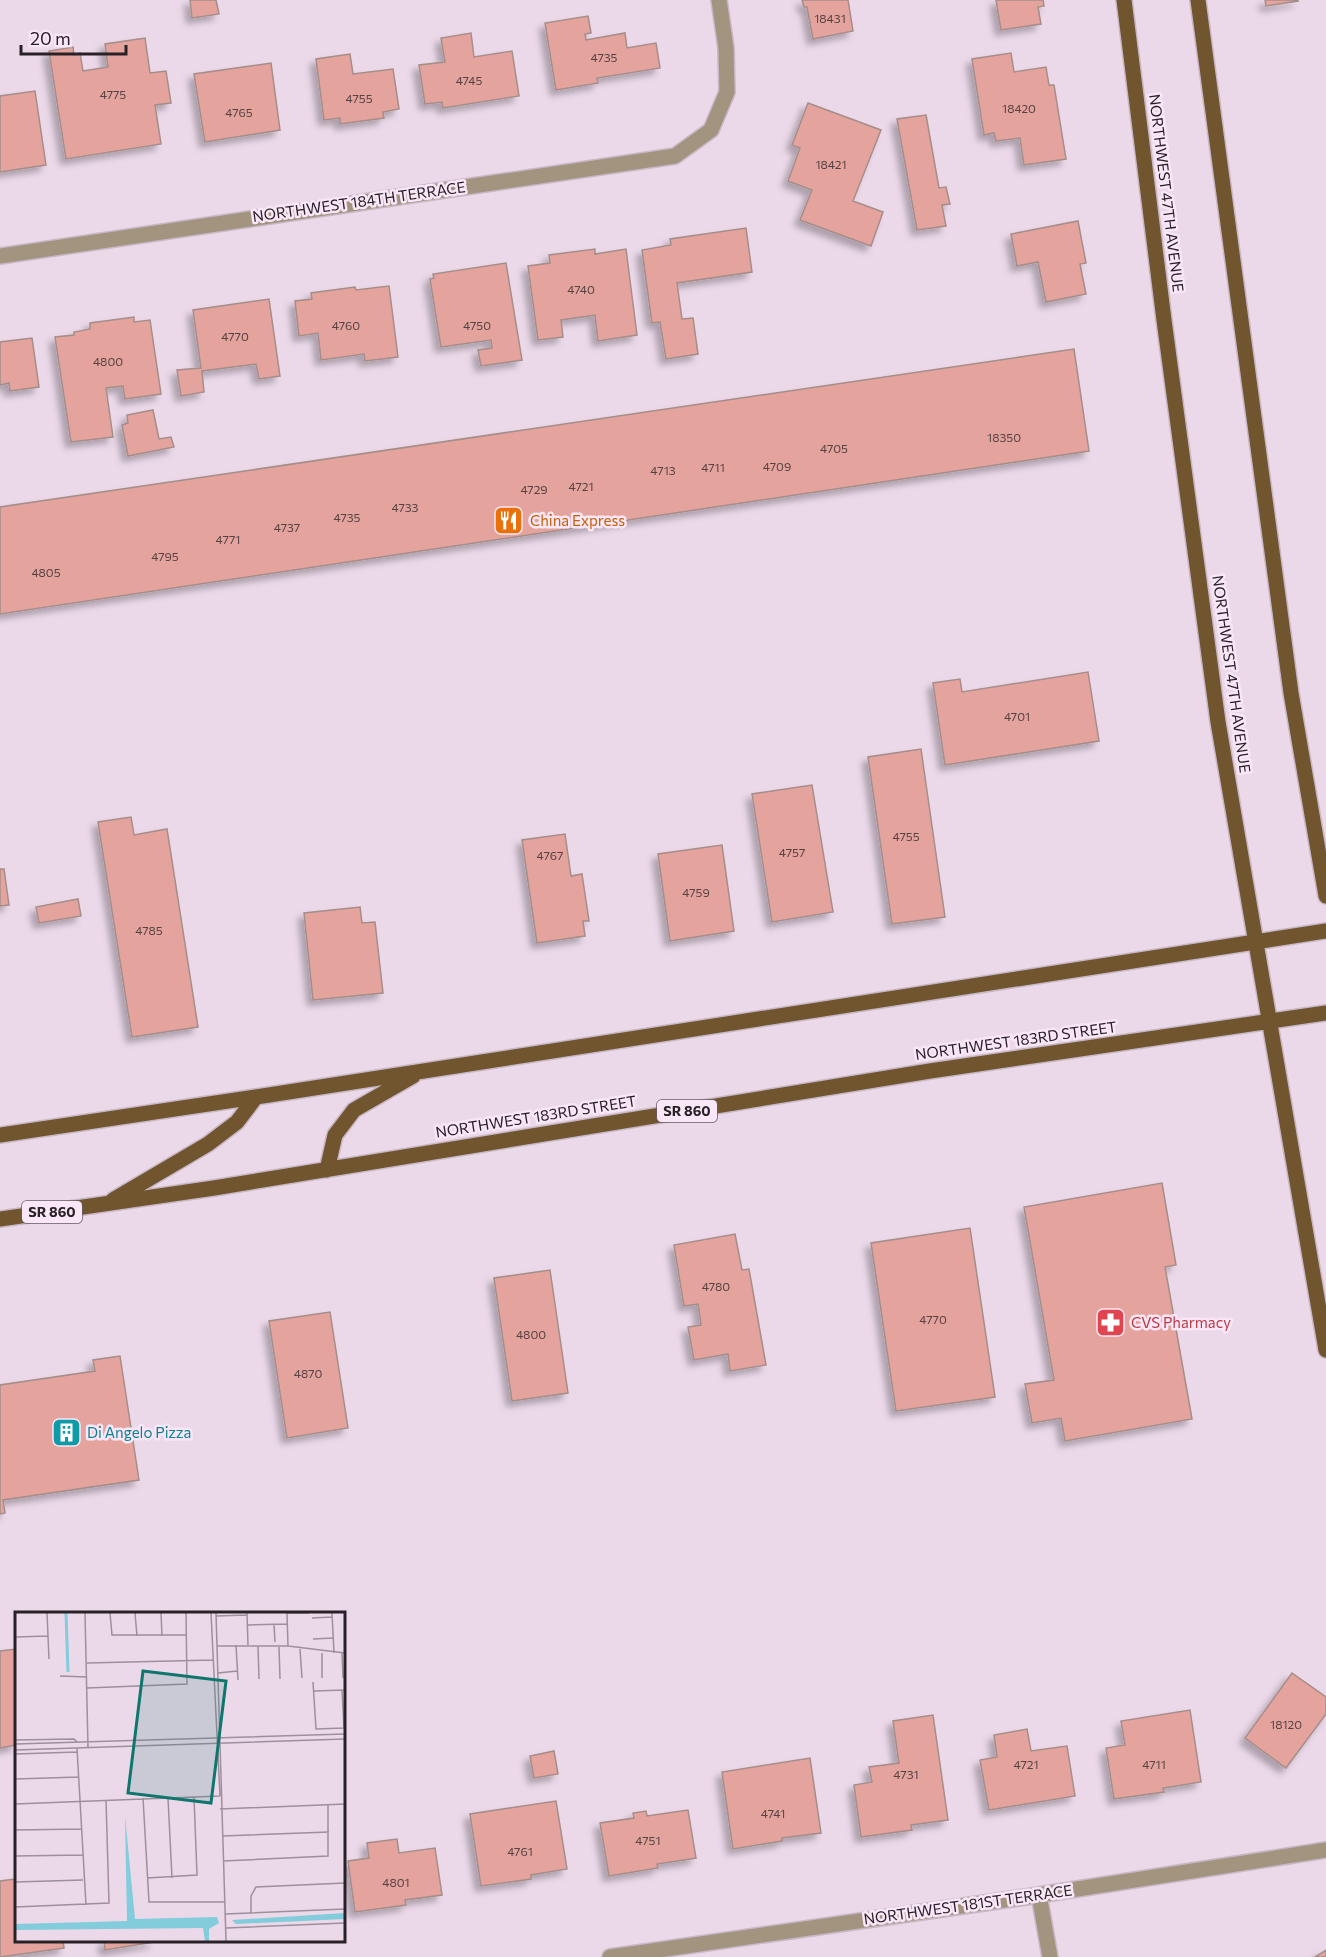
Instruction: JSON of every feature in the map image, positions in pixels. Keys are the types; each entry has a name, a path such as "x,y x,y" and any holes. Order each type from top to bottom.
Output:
{"main road":[{"name":"NORTHWEST 47TH AVENUE","path":"1124,0 1209,659 1326,1350"},
{"path":"1198,0 1289,682 1326,896"},
{"path":"0,1135 1326,932"},
{"name":"NORTHWEST 183RD STREET","path":"0,1220 327,1170 930,1071 1326,1013"},
{"path":"327,1170 335,1135 354,1110 421,1072"},
{"path":"105,1204 208,1144 237,1122 256,1097"}],"street":[{"name":"NORTHWEST 184TH TERRACE","path":"0,256 675,156 711,129 727,92 726,48 718,0"},
{"name":"NORTHWEST 181ST TERRACE","path":"610,1957 639,1955 1326,1850"},
{"path":"1039,1895 1050,1957"}],"building":[{"path":"190,0 216,0 219,14 192,18"},
{"path":"802,0 848,0 853,31 813,39 807,7 804,7"},
{"path":"996,0 1043,0 1044,6 1038,7 1041,24 1001,30"},
{"path":"1265,0 1298,0 1298,1 1266,6"},
{"path":"588,16 591,33 585,34 586,40 625,33 627,48 656,43 660,68 597,78 598,83 556,90 545,23"},
{"path":"471,33 474,57 512,51 519,96 443,108 442,102 425,104 419,65 445,62 441,38"},
{"path":"145,38 150,73 166,71 171,103 155,105 161,144 66,159 49,51 73,47 74,55 80,53 83,71 108,67 105,44"},
{"path":"1011,53 1014,72 1046,67 1049,85 1054,85 1066,159 1024,165 1020,138 996,141 994,133 984,135 972,59"},
{"path":"350,54 353,74 393,69 399,109 383,112 384,118 340,124 340,118 324,120 316,59"},
{"path":"271,63 280,130 205,142 194,74"},
{"path":"35,91 46,165 0,172 0,96"},
{"path":"808,103 881,130 853,201 883,212 871,246 800,220 812,190 788,181 800,148 792,145"},
{"path":"926,115 939,188 946,187 950,204 942,205 946,226 917,230 897,119"},
{"path":"1078,221 1086,263 1080,264 1086,294 1046,302 1038,262 1017,266 1011,234"},
{"path":"746,228 752,272 677,283 682,319 693,318 698,354 666,359 660,322 652,323 642,250 671,245 670,239"},
{"path":"595,249 595,254 626,249 637,335 598,341 595,315 561,320 563,337 538,340 528,266 550,263 549,255"},
{"path":"506,263 522,360 481,366 478,350 492,348 491,340 441,347 430,279 434,278 433,274"},
{"path":"389,286 398,357 365,361 364,354 321,360 318,333 299,336 295,301 312,299 311,293 355,287 356,290"},
{"path":"269,299 280,376 259,379 256,364 202,371 204,392 181,396 177,370 201,368 193,310"},
{"path":"134,317 134,322 150,320 161,394 125,399 123,386 106,388 113,437 71,442 55,337 74,335 74,332 90,329 90,323"},
{"path":"32,338 39,387 10,391 9,383 0,385 0,342"},
{"path":"1074,349 1089,451 0,614 0,507"},
{"path":"153,410 159,439 171,437 174,447 128,456 122,425 128,423 127,415"},
{"path":"1088,672 1099,741 945,765 933,683 960,679 962,692"},
{"path":"921,749 945,917 892,924 868,757"},
{"path":"812,785 833,912 772,922 752,794"},
{"path":"131,817 134,835 167,829 198,1027 132,1037 98,822"},
{"path":"565,834 571,876 582,874 589,921 583,921 585,936 537,943 522,840"},
{"path":"722,845 734,931 670,941 658,854"},
{"path":"0,869 4,869 9,905 0,906"},
{"path":"78,899 81,916 39,923 36,907"},
{"path":"360,907 362,923 375,922 383,993 313,1000 304,913"},
{"name":"CVS Pharmacy","path":"1162,1183 1176,1265 1165,1267 1192,1419 1065,1441 1061,1418 1032,1423 1025,1384 1054,1380 1024,1207"},
{"path":"970,1228 995,1397 896,1411 871,1243"},
{"path":"735,1234 742,1270 749,1269 766,1365 730,1371 728,1354 694,1360 688,1327 701,1325 698,1304 684,1306 674,1245"},
{"path":"550,1270 568,1393 512,1401 494,1278"},
{"path":"330,1312 348,1428 287,1438 269,1321"},
{"name":"Di Angelo Pizza","path":"120,1356 139,1480 3,1500 5,1513 0,1514 0,1385 95,1371 93,1360"},
{"path":"15,1649 15,1745 0,1748 0,1651"},
{"path":"1292,1673 1326,1697 1326,1714 1286,1768 1245,1738"},
{"path":"1190,1710 1201,1782 1163,1788 1164,1792 1114,1799 1106,1748 1125,1745 1121,1721"},
{"path":"933,1715 948,1820 911,1825 912,1830 861,1837 854,1785 872,1782 869,1767 899,1763 893,1721"},
{"path":"1027,1729 1031,1751 1067,1746 1075,1796 989,1810 980,1760 997,1757 994,1735"},
{"path":"554,1751 558,1774 534,1778 530,1756"},
{"path":"810,1758 821,1833 782,1838 782,1841 733,1849 722,1772"},
{"path":"556,1801 567,1869 531,1875 531,1879 481,1886 470,1814"},
{"path":"688,1810 696,1858 657,1864 658,1868 609,1876 600,1823 634,1818 633,1813 646,1811 647,1816"},
{"path":"397,1839 399,1853 435,1848 442,1895 405,1900 406,1905 355,1912 348,1861 369,1858 367,1843"},
{"path":"15,1879 15,1942 63,1942 64,1948 0,1957 0,1881"},
{"path":"104,1942 154,1942 105,1950"},
{"path":"1326,1950 1326,1957 1315,1957"}],"place":[{"name":"China Express","path":"509,521"},
{"name":"CVS Pharmacy","path":"1110,1323"},
{"name":"Di Angelo Pizza","path":"66,1433"}]}
